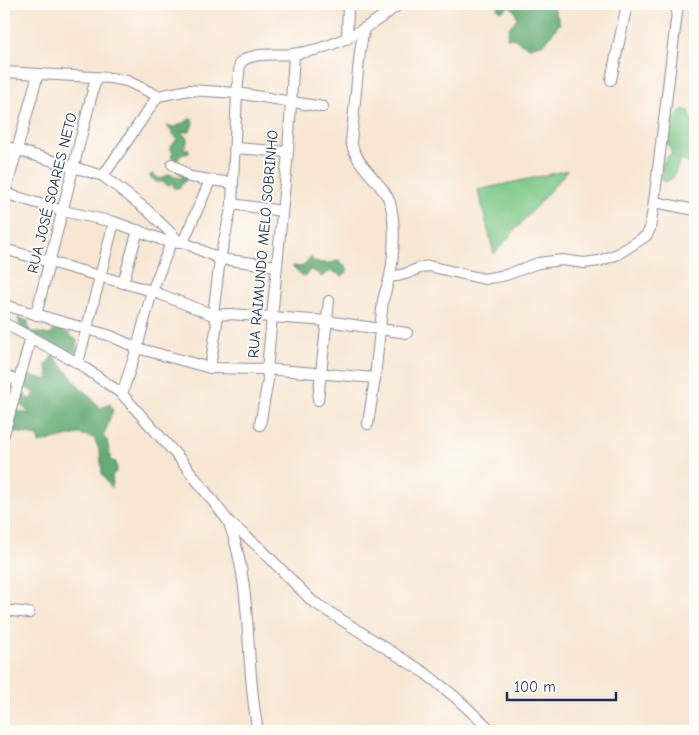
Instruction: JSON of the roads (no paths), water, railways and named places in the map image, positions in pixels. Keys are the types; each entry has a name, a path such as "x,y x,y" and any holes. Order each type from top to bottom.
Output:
{"street":[{"path":"347,39 348,4"},
{"path":"210,368 217,323 213,315 220,259 232,204 237,93 242,60 256,56 294,54 347,39 399,4"},
{"path":"611,80 627,4"},
{"path":"390,276 400,275 429,266 484,279 506,275 538,263 562,260 584,263 599,261 618,254 646,236 650,229 654,202 678,4"},
{"path":"364,29 351,142 353,151 368,174 387,197 393,221 394,255 384,300 368,424"},
{"name":"RUA RAIMUNDO MELO SOBRINHO","path":"294,54 288,152 267,369 375,378"},
{"path":"4,72 127,81 158,96 189,90 237,93 323,107"},
{"path":"38,74 4,194 63,211 114,222 178,242 220,259 277,266"},
{"name":"RUA JOSÉ SOARES NETO","path":"36,315 51,262 96,78"},
{"path":"103,176 158,96"},
{"path":"4,146 103,176 147,210 178,242"},
{"path":"235,148 288,152"},
{"path":"172,164 190,177 232,183"},
{"path":"122,394 137,348 152,291 210,181"},
{"path":"654,202 695,210"},
{"path":"232,204 282,211"},
{"path":"78,363 114,222"},
{"path":"123,283 138,230"},
{"path":"4,249 100,278 152,291 213,315 229,314 327,321 407,333"},
{"path":"318,400 329,301"},
{"path":"4,305 111,336 137,348 210,368 267,369 268,380 260,425"},
{"path":"4,323 78,363 122,394 181,460 229,522 260,548 312,601 425,673 454,696 492,731"},
{"path":"4,429 31,337"},
{"path":"4,375 18,381"},
{"path":"229,522 235,538 248,622 252,704 258,731"},
{"path":"4,610 30,613"}]}
